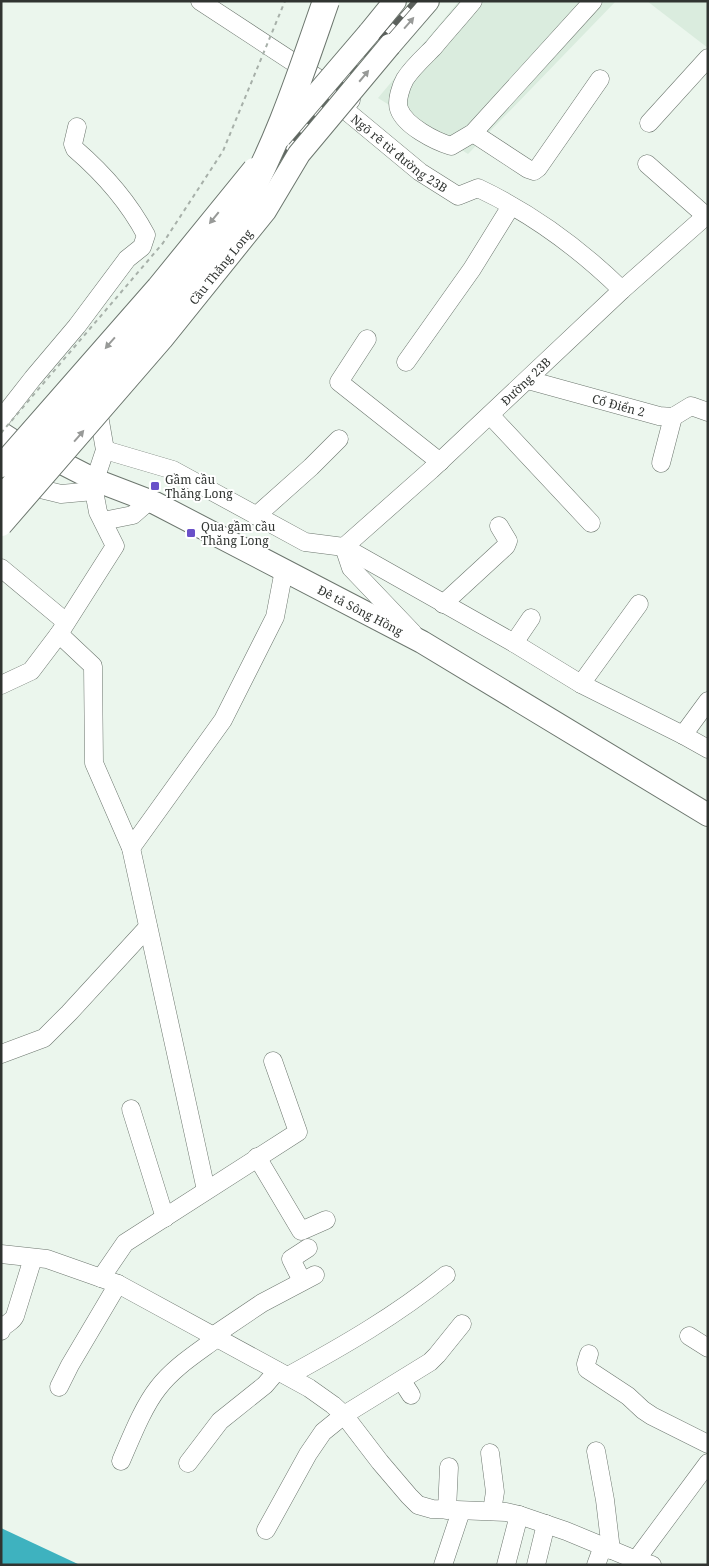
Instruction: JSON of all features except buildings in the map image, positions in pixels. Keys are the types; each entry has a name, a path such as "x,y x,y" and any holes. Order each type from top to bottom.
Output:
{"highway":[{"name":"Cầu Thăng Long","path":"1,500 170,307 221,241 266,163 284,120 326,1"}],"main road":[{"path":"1,466 158,287 277,141 395,1"},
{"name":"Cầu Thăng Long","path":"1,526 162,339 266,211 298,154 428,1"},
{"name":"Đê tả Sông Hồng","path":"1,433 35,455 54,459 95,485 150,500 422,642 708,815"}],"street":[{"path":"1,685 31,671 62,628 115,546 98,512 95,485 105,450 97,403 102,394 176,309 351,100 200,1"},
{"path":"473,1 405,80 400,92 399,108 406,118 419,130 436,141 451,146 473,133 593,1"},
{"path":"649,123 708,58"},
{"path":"473,133 534,171 538,168 600,79"},
{"name":"Ngõ rẽ từ đường 23B","path":"344,109 420,172 458,196 478,188 512,206 593,262 622,290"},
{"path":"1,419 77,326 127,259 142,247 146,235 134,212 119,193 75,149 73,144 77,127"},
{"path":"647,164 707,215"},
{"path":"406,362 472,269 512,206"},
{"name":"Đường 23B","path":"344,547 440,462 622,290 707,215"},
{"path":"367,339 339,382 440,462"},
{"name":"Cổ Điển 2","path":"528,380 659,416 674,417"},
{"path":"661,463 674,417 691,406 708,412"},
{"path":"490,415 591,523"},
{"path":"256,516 311,467 339,438"},
{"path":"105,450 173,470 305,542 344,547 514,643 581,684 708,749"},
{"path":"1,473 16,482 47,492 61,494 95,485"},
{"path":"103,521 133,515 150,500"},
{"path":"443,604 506,546 508,541 499,526"},
{"path":"344,547 351,568 422,642"},
{"path":"1,568 62,628 93,666 94,763 131,848 206,1190"},
{"path":"131,848 222,720 275,617 284,570"},
{"path":"581,684 639,604"},
{"path":"514,643 531,618"},
{"path":"683,735 708,701"},
{"path":"1,1054 44,1038 70,1013 148,927"},
{"path":"101,1278 125,1243 298,1132 273,1061"},
{"path":"131,1109 166,1218"},
{"path":"257,1157 299,1230 303,1231 326,1220"},
{"path":"121,1461 137,1424 157,1388 179,1366 215,1337 262,1303 309,1278 291,1260 308,1248"},
{"path":"1,1254 47,1259 118,1284 282,1373 325,1399 344,1415 418,1505 432,1509 492,1511 519,1515 546,1524 641,1563 707,1464"},
{"path":"1,1331 15,1316 34,1258"},
{"path":"188,1463 220,1422 265,1385 282,1373 353,1340 416,1300 446,1275"},
{"path":"59,1388 70,1365 118,1284"},
{"path":"266,1530 308,1454 323,1432 344,1415 406,1388 437,1355 462,1324"},
{"path":"689,1336 708,1348"},
{"path":"589,1354 586,1366 589,1371 628,1396 643,1410 708,1444"},
{"path":"596,1451 605,1500 607,1548 596,1565"},
{"path":"490,1453 495,1492 492,1511"},
{"path":"443,1565 454,1510 449,1467"},
{"path":"506,1565 519,1515"},
{"path":"536,1565 546,1524"}],"path":[{"path":"1,433 168,234 223,151 285,1"}],"shaded area":[{"path":"459,1 616,1 468,154 378,98"},
{"path":"647,1 708,1 708,48"}],"water":[{"path":"1,1528 80,1565 1,1565"}],"railway":[{"path":"1,484 235,215 303,128 415,1"}],"place":[{"name":"Gầm cầu Thăng Long","path":"155,486"},
{"name":"Qua gầm cầu Thăng Long","path":"191,533"}]}
